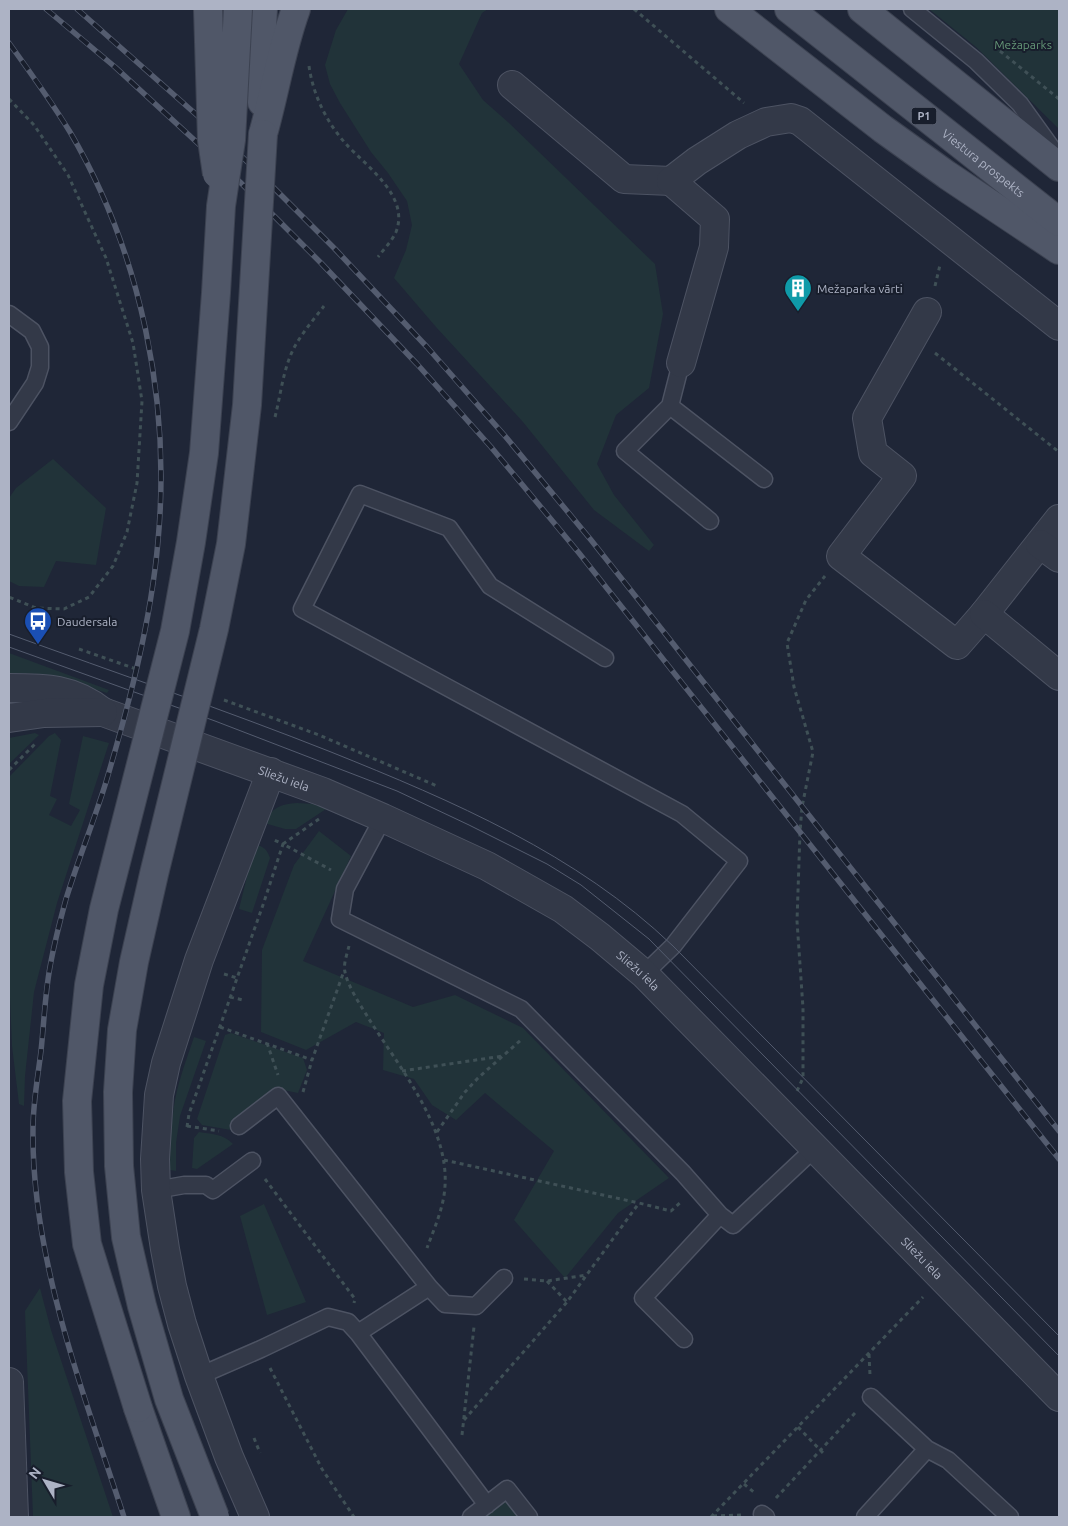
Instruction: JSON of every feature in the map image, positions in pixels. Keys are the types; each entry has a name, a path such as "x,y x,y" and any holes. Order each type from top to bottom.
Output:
{"main road":[{"path":"208,9 212,140 220,206"},
{"path":"176,1517 138,1408 87,1244 79,1172 77,1101 89,985 104,909 175,631 191,542 204,453 216,302 220,206 231,140 238,9"},
{"path":"215,1517 169,1399 142,1306 126,1237 119,1166 118,1092 122,1030 134,962 214,630 231,544 248,396 264,134 260,64 263,9"},
{"path":"264,134 284,44 296,9"},
{"path":"729,9 883,129 947,175 1059,250"},
{"name":"Viestura prospekts","path":"789,9 1059,222"},
{"path":"862,9 1059,167"}],"street":[{"path":"512,85 624,179 671,181 715,219 714,246 681,363"},
{"path":"671,181 730,141 766,122 791,118 800,121 1059,326"},
{"path":"927,312 867,418 873,453 902,476 841,556 957,645 984,614 1050,551 1059,519"},
{"path":"984,614 1059,676"},
{"name":"Sliežu iela","path":"9,688 48,689 74,694 89,701 102,712 323,792 487,866 556,905 600,937 644,974 943,1276 1059,1397"},
{"name":"Sliežu iela","path":"9,718 44,713 102,712"},
{"path":"254,1517 199,1376 172,1286 156,1190 156,1129 159,1095 166,1063 199,960 271,772"},
{"path":"9,1382 14,1517"}],"lane":[{"path":"912,9 976,61 1020,104 1059,158"},
{"path":"9,314 32,331 40,347 40,367 35,383 9,422"},
{"path":"681,363 670,406 625,451 710,521"},
{"path":"670,406 764,479"},
{"path":"605,658 490,586 449,528 360,494 302,609 682,814 738,861 673,946 644,974"},
{"path":"383,818 345,889 340,919 521,1009 720,1215 733,1225 815,1148"},
{"path":"238,1126 278,1096 429,1287 446,1304 476,1306 504,1278"},
{"path":"156,1190 184,1185 206,1184 213,1190 252,1162"},
{"path":"684,1339 643,1298 720,1215"},
{"path":"353,1328 429,1287"},
{"path":"199,1376 328,1317 353,1328 486,1505"},
{"path":"871,1397 927,1449 948,1460 1010,1517"},
{"path":"865,1517 927,1449"},
{"path":"470,1517 507,1489 529,1517"}],"path":[{"path":"993,45 1059,99"},
{"path":"309,64 314,90 335,131 388,188 397,206 398,220 396,232 378,257"},
{"path":"9,99 34,125 68,175 106,258 133,343 142,401 136,483 127,532 113,566 89,597 64,609 36,608 9,597"},
{"path":"914,336 1059,452"},
{"path":"788,1120 803,1078 803,1008 797,922 802,807 813,752 794,687 787,643 806,600 841,556"},
{"path":"79,648 144,672"},
{"path":"219,699 319,735 437,786"},
{"path":"9,770 38,741"},
{"path":"283,844 350,881"},
{"path":"289,1109 302,1099 312,1060 344,971 352,925"},
{"path":"344,971 355,997 414,1089 437,1132 444,1160 446,1186 418,1272"},
{"path":"223,974 237,978"},
{"path":"230,997 243,1000"},
{"path":"437,1132 465,1092 536,1025"},
{"path":"220,1026 312,1060"},
{"path":"267,1043 279,1078 278,1096"},
{"path":"402,1071 503,1056"},
{"path":"444,1160 671,1211 695,1187"},
{"path":"252,1162 356,1300 353,1328"},
{"path":"464,1420 567,1302 639,1204"},
{"path":"504,1278 547,1281 588,1275"},
{"path":"712,1517 943,1276"},
{"path":"547,1281 567,1302"},
{"path":"459,1468 476,1306"},
{"path":"261,1349 322,1469 354,1517"},
{"path":"712,1517 764,1516 820,1450 871,1397"},
{"path":"798,1427 825,1455"},
{"path":"744,1484 752,1491"}],"green space":[{"path":"348,9 488,9 482,13 459,64 483,100 655,264 663,314 649,388 616,415 597,464 614,495 654,545 649,551 594,510 523,422 394,278 406,250 412,225 407,201 371,152 340,103 330,84 325,65 336,30"},
{"name":"Mežaparks","path":"929,9 1059,9 1059,129 976,47"},
{"path":"53,459 106,508 96,565 56,561 44,587 19,586 9,581 9,498 16,488"},
{"path":"9,653 109,690 107,693 41,674 9,673"},
{"path":"35,733 39,735 9,764 9,738"},
{"path":"55,733 61,740 50,796 57,799 49,815 71,826 80,810 69,804 83,736 109,743 57,903 34,992 25,1076 24,1106 19,1104 12,1046 9,974 9,777 49,736"},
{"path":"286,804 313,804 326,809 296,829 285,829 264,823 273,810"},
{"path":"319,831 351,856 303,961 413,1007 455,995 523,1028 669,1178 618,1213 565,1278 514,1220 554,1151 485,1093 456,1120 432,1105 414,1079 383,1070 384,1033 356,1022 306,1050 261,1032 262,950 294,865"},
{"path":"255,844 265,849 270,858 252,913 239,909"},
{"path":"231,1033 303,1058 307,1070 298,1093 278,1089 260,1101 231,1130 202,1125 197,1119 225,1035"},
{"path":"194,1037 206,1041 180,1116 176,1143 176,1171 170,1170 175,1100 183,1068"},
{"path":"199,1132 221,1136 233,1144 197,1169 192,1168 194,1138"},
{"path":"264,1204 306,1302 267,1315 240,1216"},
{"path":"40,1288 51,1330 113,1517 33,1517 25,1311"},
{"path":"510,1499 524,1517 485,1517"}],"tram line":[{"path":"9,634 251,721 422,790 512,833 555,857 596,884 636,913 673,946 1059,1336"},
{"path":"9,647 215,721 397,791 547,864 581,885 649,939 1059,1356"}],"railway":[{"path":"46,9 115,67 240,182 321,263 417,364 491,447 579,553 1059,1159"},
{"path":"77,9 254,168 335,249 427,347 505,436 591,540 1059,1131"},
{"path":"9,43 70,132 95,179 116,227 146,329 155,382 160,435 161,488 158,541 145,632 115,753 66,899 55,941 47,988 33,1119 35,1177 41,1227 50,1276 77,1374 124,1517"}],"place":[{"name":"Mežaparka vārti","path":"798,312"},
{"name":"Daudersala","path":"38,645"}]}
